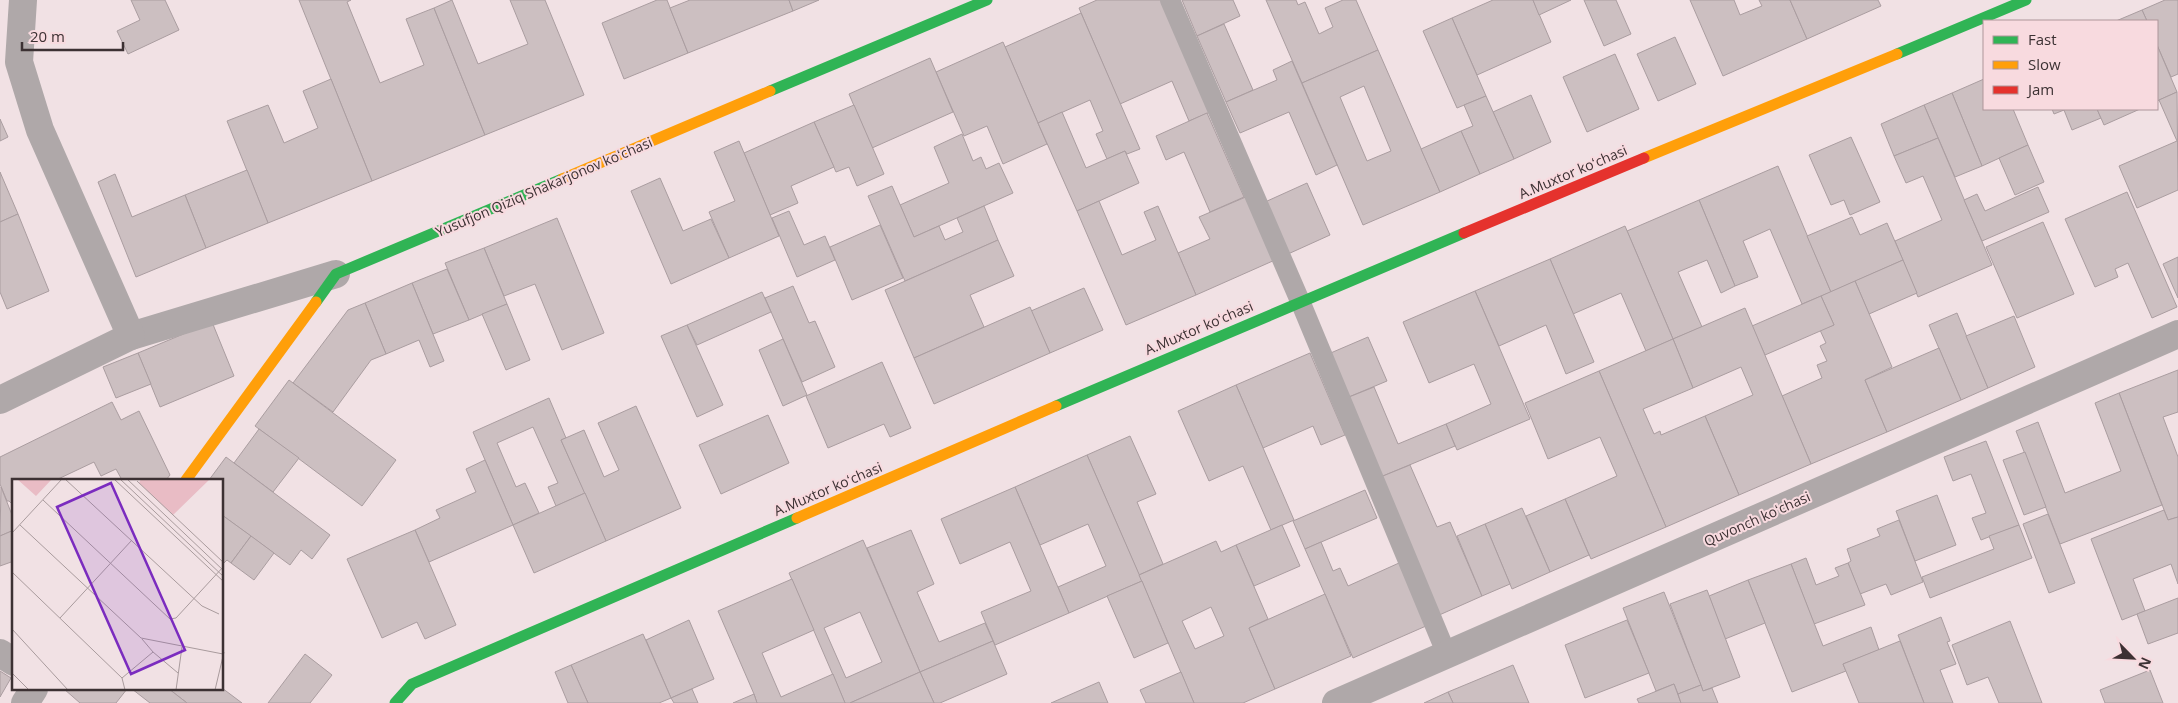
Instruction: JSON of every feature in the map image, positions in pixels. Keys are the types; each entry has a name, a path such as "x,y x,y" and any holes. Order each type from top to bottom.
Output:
{"street":[{"path":"23,0 19,62 40,130 131,336"},
{"name":"Yusufjon Qiziq Shakarjonov koʻchasi","path":"336,274 987,0"},
{"name":"A.Muxtor koʻchasi","path":"395,703 412,684 1300,301 2026,0"},
{"path":"0,400 131,336 336,274"},
{"path":"187,479 336,274"},
{"name":"Quvonch koʻchasi","path":"1336,703 2178,334"},
{"path":"0,653 12,661"},
{"path":"25,703 33,690"}],"lane":[{"path":"1170,0 1300,301 1447,655"}],"building":[{"path":"131,0 165,0 179,30 128,54 117,31 140,20"},
{"path":"299,0 351,0 347,2 380,83 424,65 406,19 434,8 485,135 372,181"},
{"path":"452,0 478,64 528,44 510,0 545,0 584,95 485,135 434,8"},
{"path":"657,0 667,0 688,53 624,79 602,23"},
{"path":"690,0 789,0 793,11 688,53 670,8"},
{"path":"789,0 819,0 793,11"},
{"path":"1097,0 1162,0 1210,112 1189,121 1172,81 1120,104 1079,8"},
{"path":"1182,0 1233,0 1240,16 1197,36"},
{"path":"1266,0 1296,0 1298,5 1305,2 1319,34 1333,27 1325,8 1343,0 1356,0 1378,50 1302,83"},
{"path":"1493,0 1533,0 1551,42 1477,75 1452,18"},
{"path":"1533,0 1571,0 1539,15"},
{"path":"1584,0 1616,0 1631,34 1604,46"},
{"path":"1690,0 1734,0 1740,15 1762,6 1759,0 1790,0 1807,39 1723,76"},
{"path":"1790,0 1878,0 1881,6 1807,39"},
{"path":"2165,0 2178,0 2178,74 2171,77 2158,47 2158,20 2147,20 2142,10"},
{"path":"2142,10 2147,20 2118,20"},
{"path":"1081,13 1140,149 1127,154 1125,151 1107,159 1096,134 1103,131 1090,100 1038,123 1005,47"},
{"path":"1452,18 1486,96 1457,108 1423,31"},
{"path":"1224,24 1253,90 1226,102 1197,36"},
{"path":"1675,37 1696,84 1658,101 1637,54"},
{"path":"1003,42 1047,144 1003,164 987,126 964,136 936,72"},
{"path":"2158,47 2177,92 2158,101"},
{"path":"1378,50 1440,192 1363,225 1302,83","holes":["1364,86 1391,151 1367,161 1340,97"]},
{"path":"1615,54 1639,109 1587,132 1563,77"},
{"path":"930,58 953,112 872,148 849,94"},
{"path":"1292,61 1337,165 1316,175 1289,112 1240,133 1226,102 1277,80 1273,70"},
{"path":"331,79 372,181 268,223 227,121 268,105 284,143 318,128 303,91"},
{"path":"1983,79 1983,110 2013,110 2028,145 1982,166 1952,93"},
{"path":"2177,92 2178,190 2137,208 2119,166 2177,141 2159,100"},
{"path":"1952,93 1982,166 1955,177 1924,105"},
{"path":"1531,95 1551,142 1514,159 1493,112"},
{"path":"1486,96 1514,159 1480,174 1461,131 1473,126 1464,105"},
{"path":"854,105 884,174 857,186 849,167 836,172 814,122"},
{"path":"1924,105 1938,138 1894,156 1881,124"},
{"path":"2052,110 2064,110 2054,114"},
{"path":"2064,110 2097,110 2101,118 2072,130"},
{"path":"2097,110 2138,110 2104,125"},
{"path":"1062,112 1086,168 1125,151 1139,183 1077,211 1038,123"},
{"path":"1207,113 1244,197 1210,212 1184,152 1166,160 1156,136"},
{"path":"0,119 8,137 0,141"},
{"path":"814,122 834,167 791,186 798,203 770,215 744,153"},
{"path":"1461,131 1480,174 1440,192 1421,149"},
{"path":"962,134 973,161 981,157 986,169 999,163 1013,193 914,237 900,205 949,183 934,147"},
{"path":"1851,137 1880,202 1850,215 1844,200 1831,205 1809,155"},
{"path":"1938,138 1992,265 1918,297 1895,241 1942,220 1923,176 1906,183 1894,156"},
{"path":"739,141 779,236 729,258 709,212 735,201 714,152"},
{"path":"2028,145 2044,182 2015,195 1999,158"},
{"path":"1778,166 1831,292 1802,304 1770,229 1743,241 1758,277 1735,286 1699,200"},
{"path":"247,170 268,223 206,248 185,195"},
{"path":"0,172 18,214 0,222"},
{"path":"115,174 132,217 185,195 206,248 136,277 98,182"},
{"path":"660,178 683,231 711,219 729,258 671,284 631,191"},
{"path":"1307,183 1330,235 1288,254 1265,202"},
{"path":"892,186 914,237 939,226 945,240 963,232 957,218 984,206 998,240 905,281 868,196"},
{"path":"2038,187 2049,212 1982,241 1964,200 1977,194 1985,211"},
{"path":"2127,192 2177,307 2152,318 2128,263 2115,269 2118,277 2095,287 2065,219"},
{"path":"1248,196 1275,260 1196,295 1178,253 1210,239 1199,217"},
{"path":"1699,200 1735,286 1721,293 1707,260 1678,272 1702,327 1673,339 1627,231"},
{"path":"1099,201 1122,255 1156,240 1144,212 1158,206 1196,295 1126,325 1077,211"},
{"path":"789,211 804,245 825,236 835,260 797,277 772,218"},
{"path":"18,214 49,291 7,309 0,292 0,222"},
{"path":"1852,217 1860,235 1887,223 1903,260 1831,292 1807,236"},
{"path":"557,218 604,333 562,350 535,284 504,296 484,248"},
{"path":"2043,222 2074,294 2017,318 1986,247"},
{"path":"880,225 903,278 852,300 830,247"},
{"path":"1625,226 1673,339 1646,351 1621,293 1573,314 1550,259"},
{"path":"998,240 1014,276 970,295 984,327 914,358 885,290"},
{"path":"484,248 507,304 469,320 445,263"},
{"path":"2178,257 2178,298 2163,264"},
{"path":"1550,259 1594,362 1566,374 1546,325 1499,346 1475,291"},
{"path":"1903,260 1917,293 1869,314 1855,281"},
{"path":"447,269 469,320 433,334 412,283"},
{"path":"1855,281 1892,367 1865,380 1887,432 1811,464 1782,396 1822,378 1817,365 1827,361 1820,346 1826,343 1820,330 1834,325 1821,296"},
{"path":"412,283 444,361 430,367 419,340 386,354 365,303"},
{"path":"793,286 809,323 815,321 835,367 802,382 765,298"},
{"path":"1084,288 1103,330 1050,353 1031,311"},
{"path":"1475,291 1530,419 1457,450 1446,424 1491,404 1474,364 1429,383 1403,322"},
{"path":"762,292 771,312 697,345 687,325"},
{"path":"1821,296 1834,325 1765,355 1752,326"},
{"path":"365,303 386,354 371,360 333,412 293,383 348,310"},
{"path":"507,304 530,360 506,370 482,314"},
{"path":"1030,307 1050,353 934,404 914,358"},
{"path":"1745,308 1811,464 1739,495 1705,416 1753,395 1741,367 1693,388 1673,339"},
{"path":"1957,313 1988,388 1961,400 1929,325"},
{"path":"2014,316 2035,367 1988,388 1966,336"},
{"path":"212,322 234,376 160,407 138,353"},
{"path":"687,325 723,405 697,417 661,336"},
{"path":"1368,337 1387,381 1344,399 1326,355"},
{"path":"783,339 807,395 783,406 759,350"},
{"path":"1673,339 1693,388 1643,409 1654,434 1660,431 1661,435 1705,416 1739,495 1666,527 1599,371"},
{"path":"1939,348 1961,400 1887,432 1865,380"},
{"path":"138,353 151,384 116,398 103,367"},
{"path":"1310,353 1345,435 1321,445 1313,426 1263,448 1236,385"},
{"path":"882,362 911,428 890,437 884,424 828,448 806,396"},
{"path":"2178,370 2178,412 2163,417 2178,457 2178,517 2168,520 2119,393"},
{"path":"1599,371 1666,527 1591,559 1565,499 1617,476 1600,437 1548,459 1525,403"},
{"path":"289,380 396,460 362,506 255,426"},
{"path":"1236,385 1294,520 1271,530 1243,466 1209,481 1178,411"},
{"path":"1374,387 1398,444 1446,424 1455,446 1378,478 1344,399"},
{"path":"2119,393 2162,505 2060,544 2016,431 2038,422 2065,493 2121,471 2095,403"},
{"path":"549,398 566,438 561,440 585,493 556,506 548,487 558,483 533,427 497,443 516,487 525,483 539,513 513,525 473,432"},
{"path":"112,402 121,420 139,411 170,475 167,479 121,479 116,469 101,476 94,462 58,479 12,479 12,504 7,501 0,484 0,457"},
{"path":"636,406 681,508 606,541 561,440 584,430 604,477 619,470 598,423"},
{"path":"768,415 789,463 721,494 699,445"},
{"path":"259,429 299,458 273,492 234,463"},
{"path":"1130,436 1156,494 1137,502 1163,564 1139,575 1087,455"},
{"path":"1986,441 2019,525 1981,540 1972,518 1986,513 1971,474 1953,481 1944,457"},
{"path":"2025,452 2046,507 2024,515 2003,460"},
{"path":"1087,455 1142,581 1069,613 1058,587 1106,566 1088,524 1040,545 1015,487"},
{"path":"226,457 330,535 312,559 301,550 290,565 224,516 224,479 210,479"},
{"path":"485,460 513,525 429,562 415,530 440,518 436,510 476,492 466,469"},
{"path":"1410,465 1437,527 1450,522 1482,596 1437,616 1378,478"},
{"path":"1,487 12,515 12,531 0,536"},
{"path":"1015,487 1069,613 995,645 981,612 1031,591 1010,542 960,564 941,519"},
{"path":"1365,490 1377,518 1305,549 1293,521"},
{"path":"585,493 606,541 534,573 513,525"},
{"path":"1937,495 1956,545 1915,561 1896,511"},
{"path":"1565,499 1589,555 1550,572 1526,516"},
{"path":"1522,508 1550,572 1512,589 1485,524"},
{"path":"2164,510 2168,520 2178,517 2178,584 2171,564 2133,579 2145,611 2122,620 2091,539"},
{"path":"2048,514 2075,583 2049,593 2023,524"},
{"path":"224,516 251,536 231,563 227,560 224,563"},
{"path":"1899,520 1923,582 1891,595 1886,584 1860,594 1848,563 1851,561 1847,549 1880,536 1877,529"},
{"path":"1485,524 1510,584 1482,596 1457,536"},
{"path":"1282,525 1300,566 1254,586 1236,545"},
{"path":"2019,525 2032,558 1930,598 1922,577 1994,549 1989,536"},
{"path":"415,530 456,625 425,639 417,622 382,638 347,559"},
{"path":"911,530 934,584 917,592 939,642 985,623 993,641 920,672 867,548"},
{"path":"12,531 12,562 0,566 0,536"},
{"path":"251,536 274,553 254,580 231,563"},
{"path":"863,540 920,672 850,703 845,703 789,573","holes":["860,612 882,662 846,678 824,628"]},
{"path":"1216,541 1221,552 1236,545 1268,619 1249,628 1275,689 1243,703 1194,703 1139,575","holes":["1211,607 1224,636 1195,649 1182,621"]},
{"path":"1321,542 1333,571 1340,568 1348,586 1399,563 1426,626 1353,658 1305,549"},
{"path":"1806,558 1816,585 1839,576 1835,568 1848,563 1865,605 1814,624 1791,564"},
{"path":"1791,564 1823,646 1871,627 1879,650 1843,664 1846,671 1792,692 1748,580"},
{"path":"792,579 814,630 762,653 781,697 833,674 845,703 757,703 718,611"},
{"path":"1748,580 1765,623 1725,639 1709,596"},
{"path":"1142,581 1168,643 1134,658 1107,596"},
{"path":"1707,590 1740,677 1703,691 1670,604"},
{"path":"1664,592 1701,685 1678,694 1674,684 1656,691 1623,608"},
{"path":"1325,594 1351,656 1275,689 1249,628"},
{"path":"2178,598 2178,633 2148,644 2137,614"},
{"path":"1941,617 1950,641 1947,642 1956,664 1940,670 1953,703 1924,703 1898,635"},
{"path":"689,620 714,679 671,698 646,640"},
{"path":"1627,620 1649,673 1585,698 1565,645"},
{"path":"2010,621 2042,703 1999,703 1988,677 1967,685 1952,645"},
{"path":"643,634 671,698 659,703 588,703 571,665"},
{"path":"993,641 1007,674 940,703 934,703 920,672"},
{"path":"1900,641 1924,703 1859,703 1843,664"},
{"path":"305,654 332,675 310,703 268,703"},
{"path":"571,665 588,703 568,703 555,672"},
{"path":"1513,665 1529,703 1453,703 1448,692"},
{"path":"2150,670 2163,703 2105,703 2100,690"},
{"path":"0,671 11,678 0,697"},
{"path":"920,672 934,703 850,703"},
{"path":"1181,672 1194,703 1146,703 1140,690"},
{"path":"1099,682 1108,703 1051,703"},
{"path":"1674,684 1681,703 1639,703 1637,699"},
{"path":"1701,685 1703,691 1712,688 1718,703 1681,703 1678,694"},
{"path":"692,689 698,703 674,703 671,698"},
{"path":"65,690 126,690 116,703 80,703"},
{"path":"133,690 170,690 187,703 150,703"},
{"path":"170,690 224,690 242,703 187,703"},
{"path":"1448,692 1453,703 1424,703"},
{"path":"754,694 757,703 733,703"}],"traffic: fast":[{"path":"770,91 987,0"},
{"path":"1897,54 2026,0"},
{"path":"316,302 336,274 562,179"},
{"path":"1056,406 1464,233"},
{"path":"395,703 412,684 797,518"}],"traffic: slow":[{"path":"1644,158 1897,54"},
{"path":"562,179 770,91"},
{"path":"187,479 316,302"},
{"path":"797,518 1056,406"}],"traffic: jam":[{"path":"1464,233 1644,158"}]}
